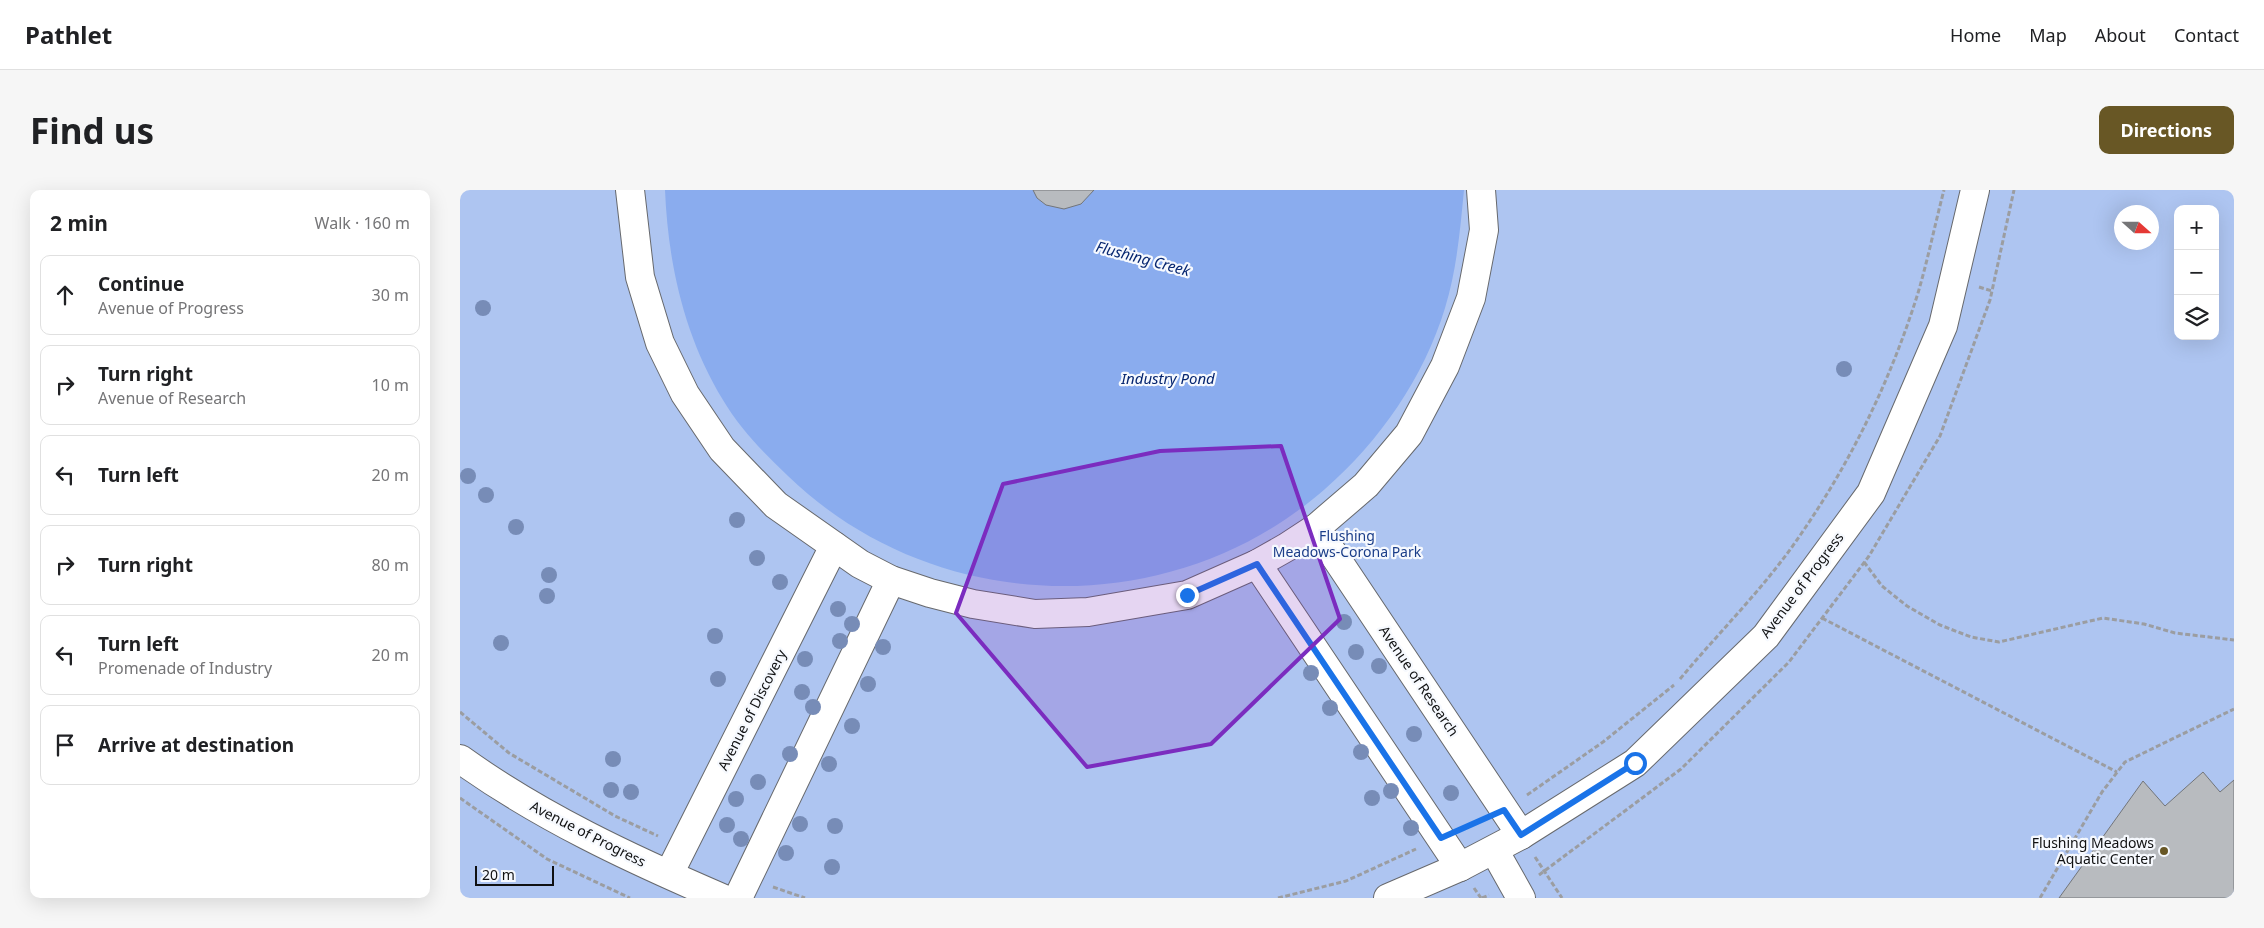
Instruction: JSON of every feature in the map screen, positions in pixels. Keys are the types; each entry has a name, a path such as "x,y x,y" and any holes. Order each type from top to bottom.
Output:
{"street":[{"path":"630,190 640,277 660,343 685,394 722,449 776,505 860,564 891,580 973,604 1035,614 1080,612 1187,595 1257,564 1316,528 1366,485 1409,434 1445,366 1471,298 1484,230 1481,190"},
{"name":"Avenue of Progress","path":"1388,898 1494,850 1635,763 1766,636 1871,493 1943,326 1975,190"},
{"name":"Avenue of Research","path":"1316,528 1521,835"},
{"name":"Avenue of Discovery","path":"669,874 834,546"},
{"path":"1257,564 1460,867"},
{"path":"743,888 891,580"},
{"name":"Avenue of Progress","path":"460,760 546,815 610,848 722,898"},
{"path":"1494,850 1521,898"}],"path":[{"path":"1278,898 1346,881 1504,810 1603,742 1678,681 1742,610 1801,535 1847,462 1887,379 1918,293 1944,190"},
{"path":"1864,562 1882,586 1907,606 1940,625 1971,637 1999,642 2103,618 2144,624 2176,633 2234,640"},
{"path":"1822,618 2117,772"},
{"path":"2040,898 2102,792 2124,762 2234,709"},
{"path":"460,712 509,753 554,782 615,816 682,848"},
{"path":"460,798 547,859 630,898"},
{"path":"1521,835 1562,898"},
{"path":"743,888 805,898"}],"highlighted area":[{"path":"1281,446 1340,619 1211,744 1087,767 956,613 1003,484 1160,451"}],"green space":[{"name":"Flushing Meadows-Corona Park","path":"460,190 2234,190 2234,898 460,898"}],"water":[{"name":"Industry Pond","path":"665,190 1464,190 1458,249 1445,308 1436,334 1425,359 1398,406 1382,429 1345,470 1325,489 1264,533 1197,563 1127,581 1054,586 982,578 912,557 847,523 788,476 770,458 745,431 723,400 709,376 688,325 674,272"}],"building":[{"path":"1033,190 1094,190 1081,204 1064,209 1046,205 1037,198"},
{"name":"Flushing Meadows Aquatic Center","path":"2203,772 2220,792 2234,780 2234,898 2059,898 2143,781 2165,806"}],"place":[{"name":"Flushing Meadows Aquatic Center","path":"2164,851"}],"route":[{"path":"1187,595 1257,564 1441,838 1504,810 1521,835 1635,763"}],"water label":[{"name":"Flushing Creek","path":"1143,259"}]}
